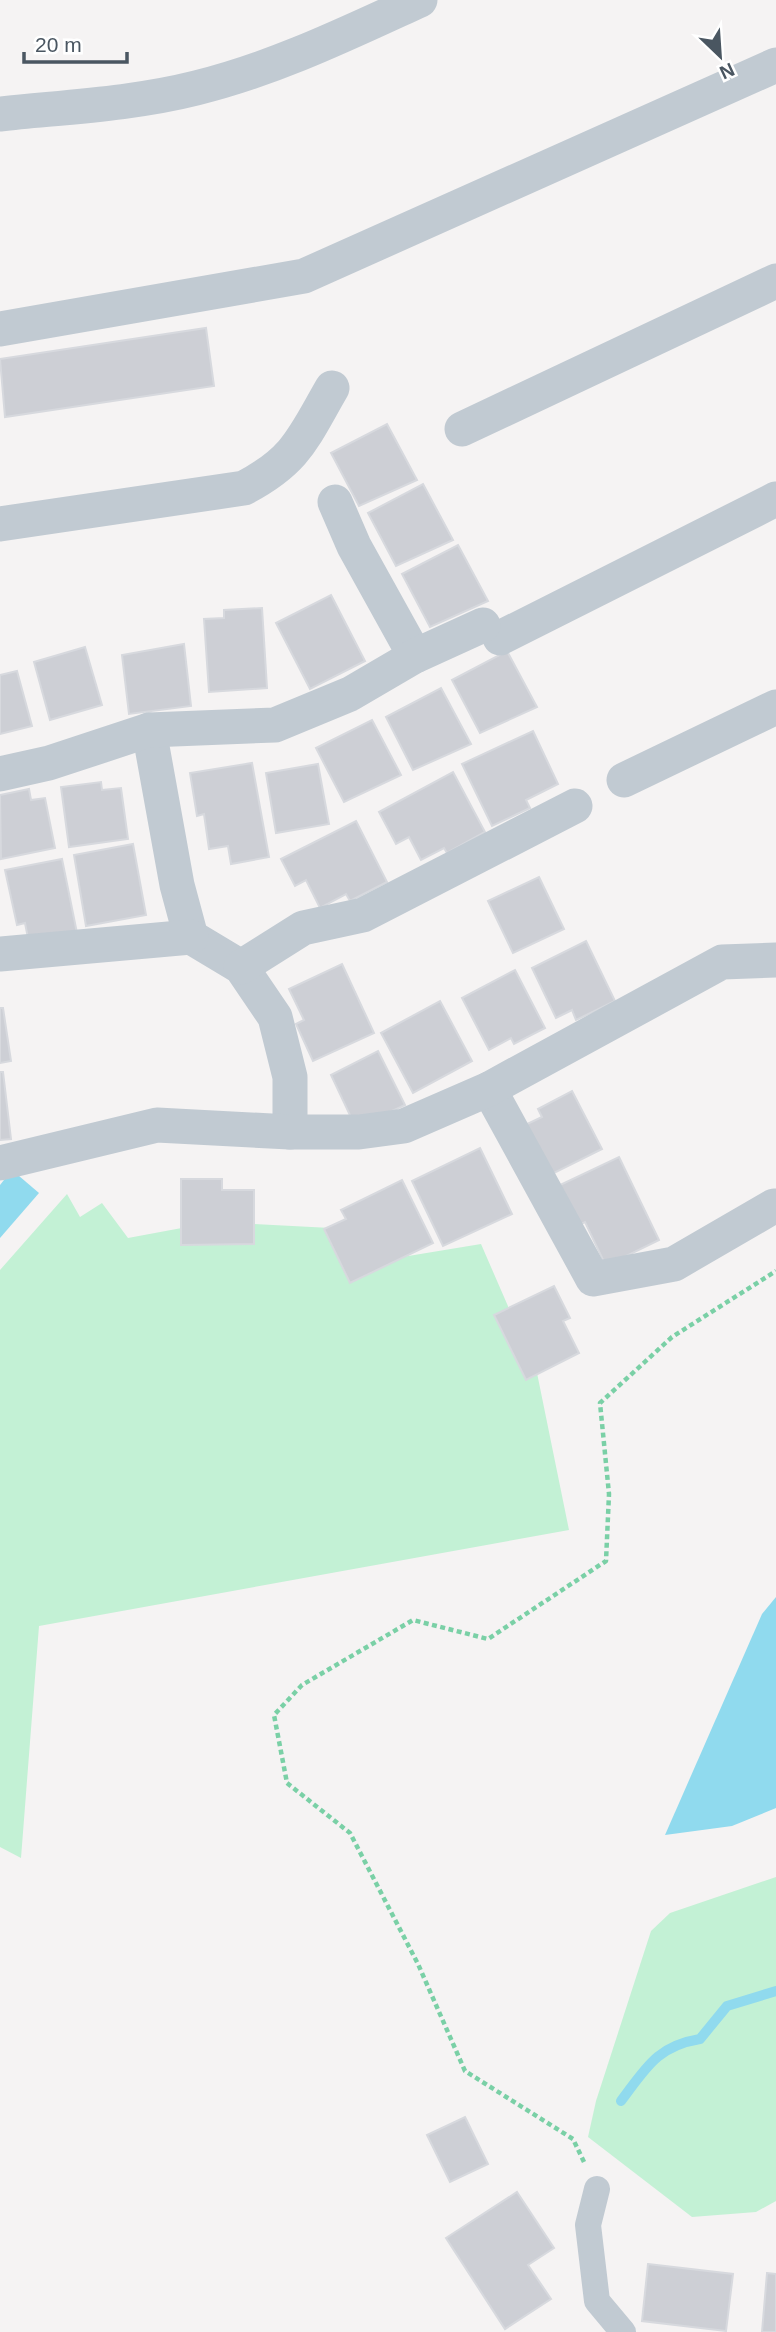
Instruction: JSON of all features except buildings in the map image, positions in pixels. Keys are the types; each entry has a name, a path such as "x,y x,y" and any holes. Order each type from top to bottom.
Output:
{"street":[{"path":"0,114 161,96 215,84 321,45 420,0"},
{"path":"0,329 304,276 776,65"},
{"path":"462,429 776,281"},
{"path":"0,524 244,488 274,472 296,451 332,388"},
{"path":"0,774 49,763 149,730 275,726 349,694 415,656 491,632 776,499"},
{"path":"335,502 354,546 415,656"},
{"path":"624,780 776,708"},
{"path":"149,730 177,885 191,937"},
{"path":"241,967 303,928 363,915 575,806"},
{"path":"0,954 191,937 241,967 275,1017 290,1077 290,1132"},
{"path":"0,1163 158,1125 290,1132 359,1132 404,1126 489,1088 722,962 776,960"},
{"path":"489,1088 593,1279 674,1264 774,1206"},
{"path":"597,2189 588,2225 597,2301 623,2332"}],"path":[{"path":"597,2189 573,2138 466,2071 418,1964 350,1833 287,1783 274,1715 302,1685 413,1620 488,1639 606,1561 610,1494 600,1403 672,1337 776,1271"}],"green space":[{"path":"67,1194 80,1217 102,1203 128,1238 214,1222 350,1229 378,1261 481,1244 537,1373 569,1530 39,1626 21,1858 0,1847 0,1270"},
{"path":"776,1877 776,2201 756,2212 692,2217 588,2137 596,2101 651,1931 670,1913"}],"water":[{"path":"12,1170 39,1193 0,1238 0,1185"},
{"path":"776,1597 776,1808 732,1826 665,1835 762,1614"}],"waterway":[{"path":"621,2101 654,2060 673,2047 700,2039 727,2006 776,1991"}]}
